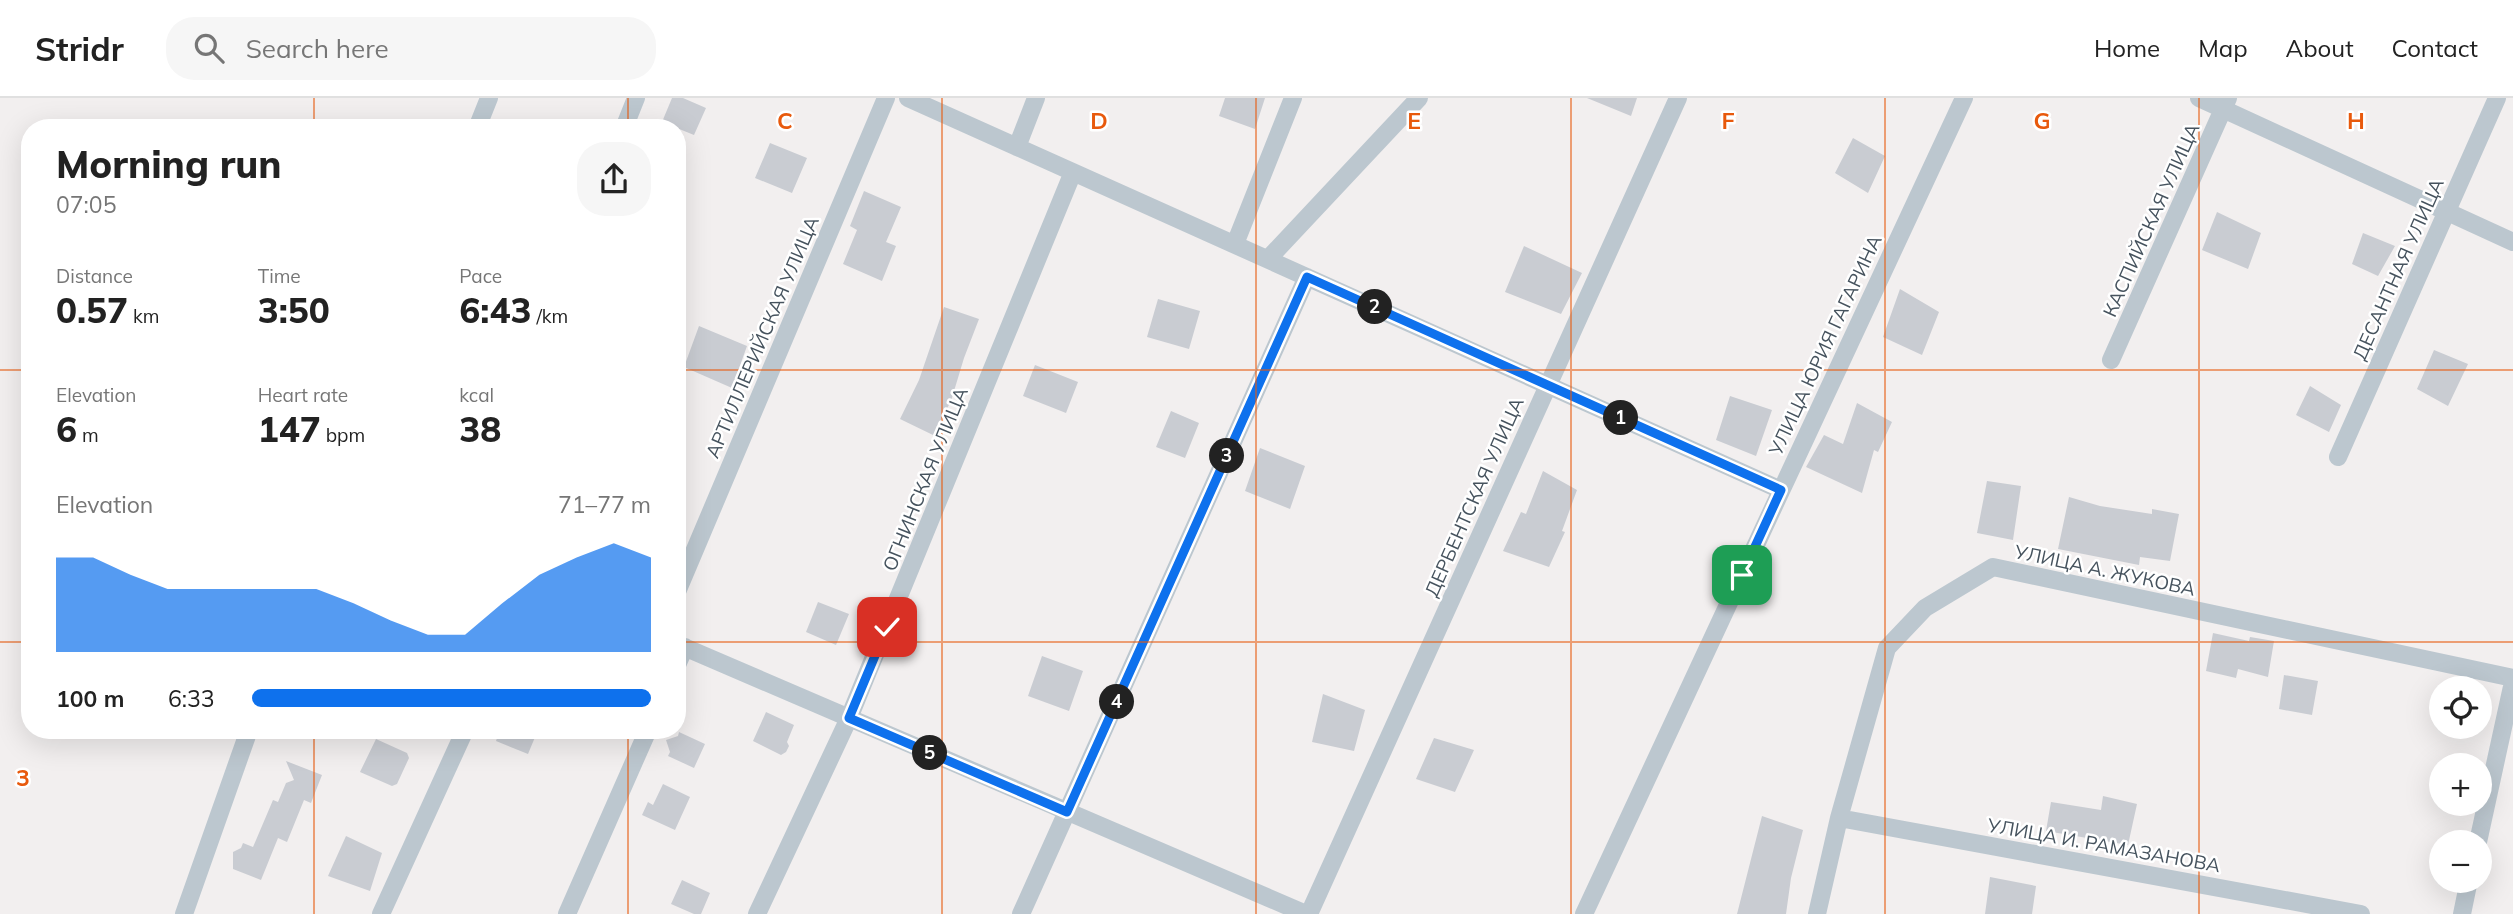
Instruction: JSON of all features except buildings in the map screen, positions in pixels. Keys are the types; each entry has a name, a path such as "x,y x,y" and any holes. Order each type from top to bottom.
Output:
{"street":[{"path":"481,119 489,98"},
{"path":"628,119 636,98"},
{"name":"АРТИЛЛЕРИЙСКАЯ УЛИЦА","path":"686,571 886,98"},
{"path":"908,98 1781,490"},
{"path":"1017,147 1036,98"},
{"path":"1234,244 1293,98"},
{"path":"1268,259 1419,98"},
{"name":"ДЕРБЕНТСКАЯ УЛИЦА","path":"1307,914 1678,98"},
{"name":"УЛИЦА ЮРИЯ ГАГАРИНА","path":"1584,914 1964,98"},
{"path":"2199,98 2226,104 2446,213 2513,242"},
{"name":"ДЕСАНТНАЯ УЛИЦА","path":"2338,457 2497,98"},
{"name":"КАСПИЙСКАЯ УЛИЦА","path":"2112,360 2226,104"},
{"name":"ОГНИНСКАЯ УЛИЦА","path":"757,914 849,718 1073,172"},
{"path":"1021,914 1307,277"},
{"name":"УЛИЦА А. ЖУКОВА","path":"1817,914 1839,818 1887,648 1925,608 1993,568 2513,680"},
{"path":"686,647 1307,914"},
{"path":"2481,830 2513,680"},
{"path":"184,914 245,739"},
{"path":"381,914 461,739"},
{"path":"567,914 644,739"},
{"name":"УЛИЦА И. РАМАЗАНОВА","path":"1839,818 2361,914"},
{"path":"2462,914 2466,893"}],"route":[{"path":"887,627 849,718 1067,812 1307,277 1781,490 1742,575"}]}
